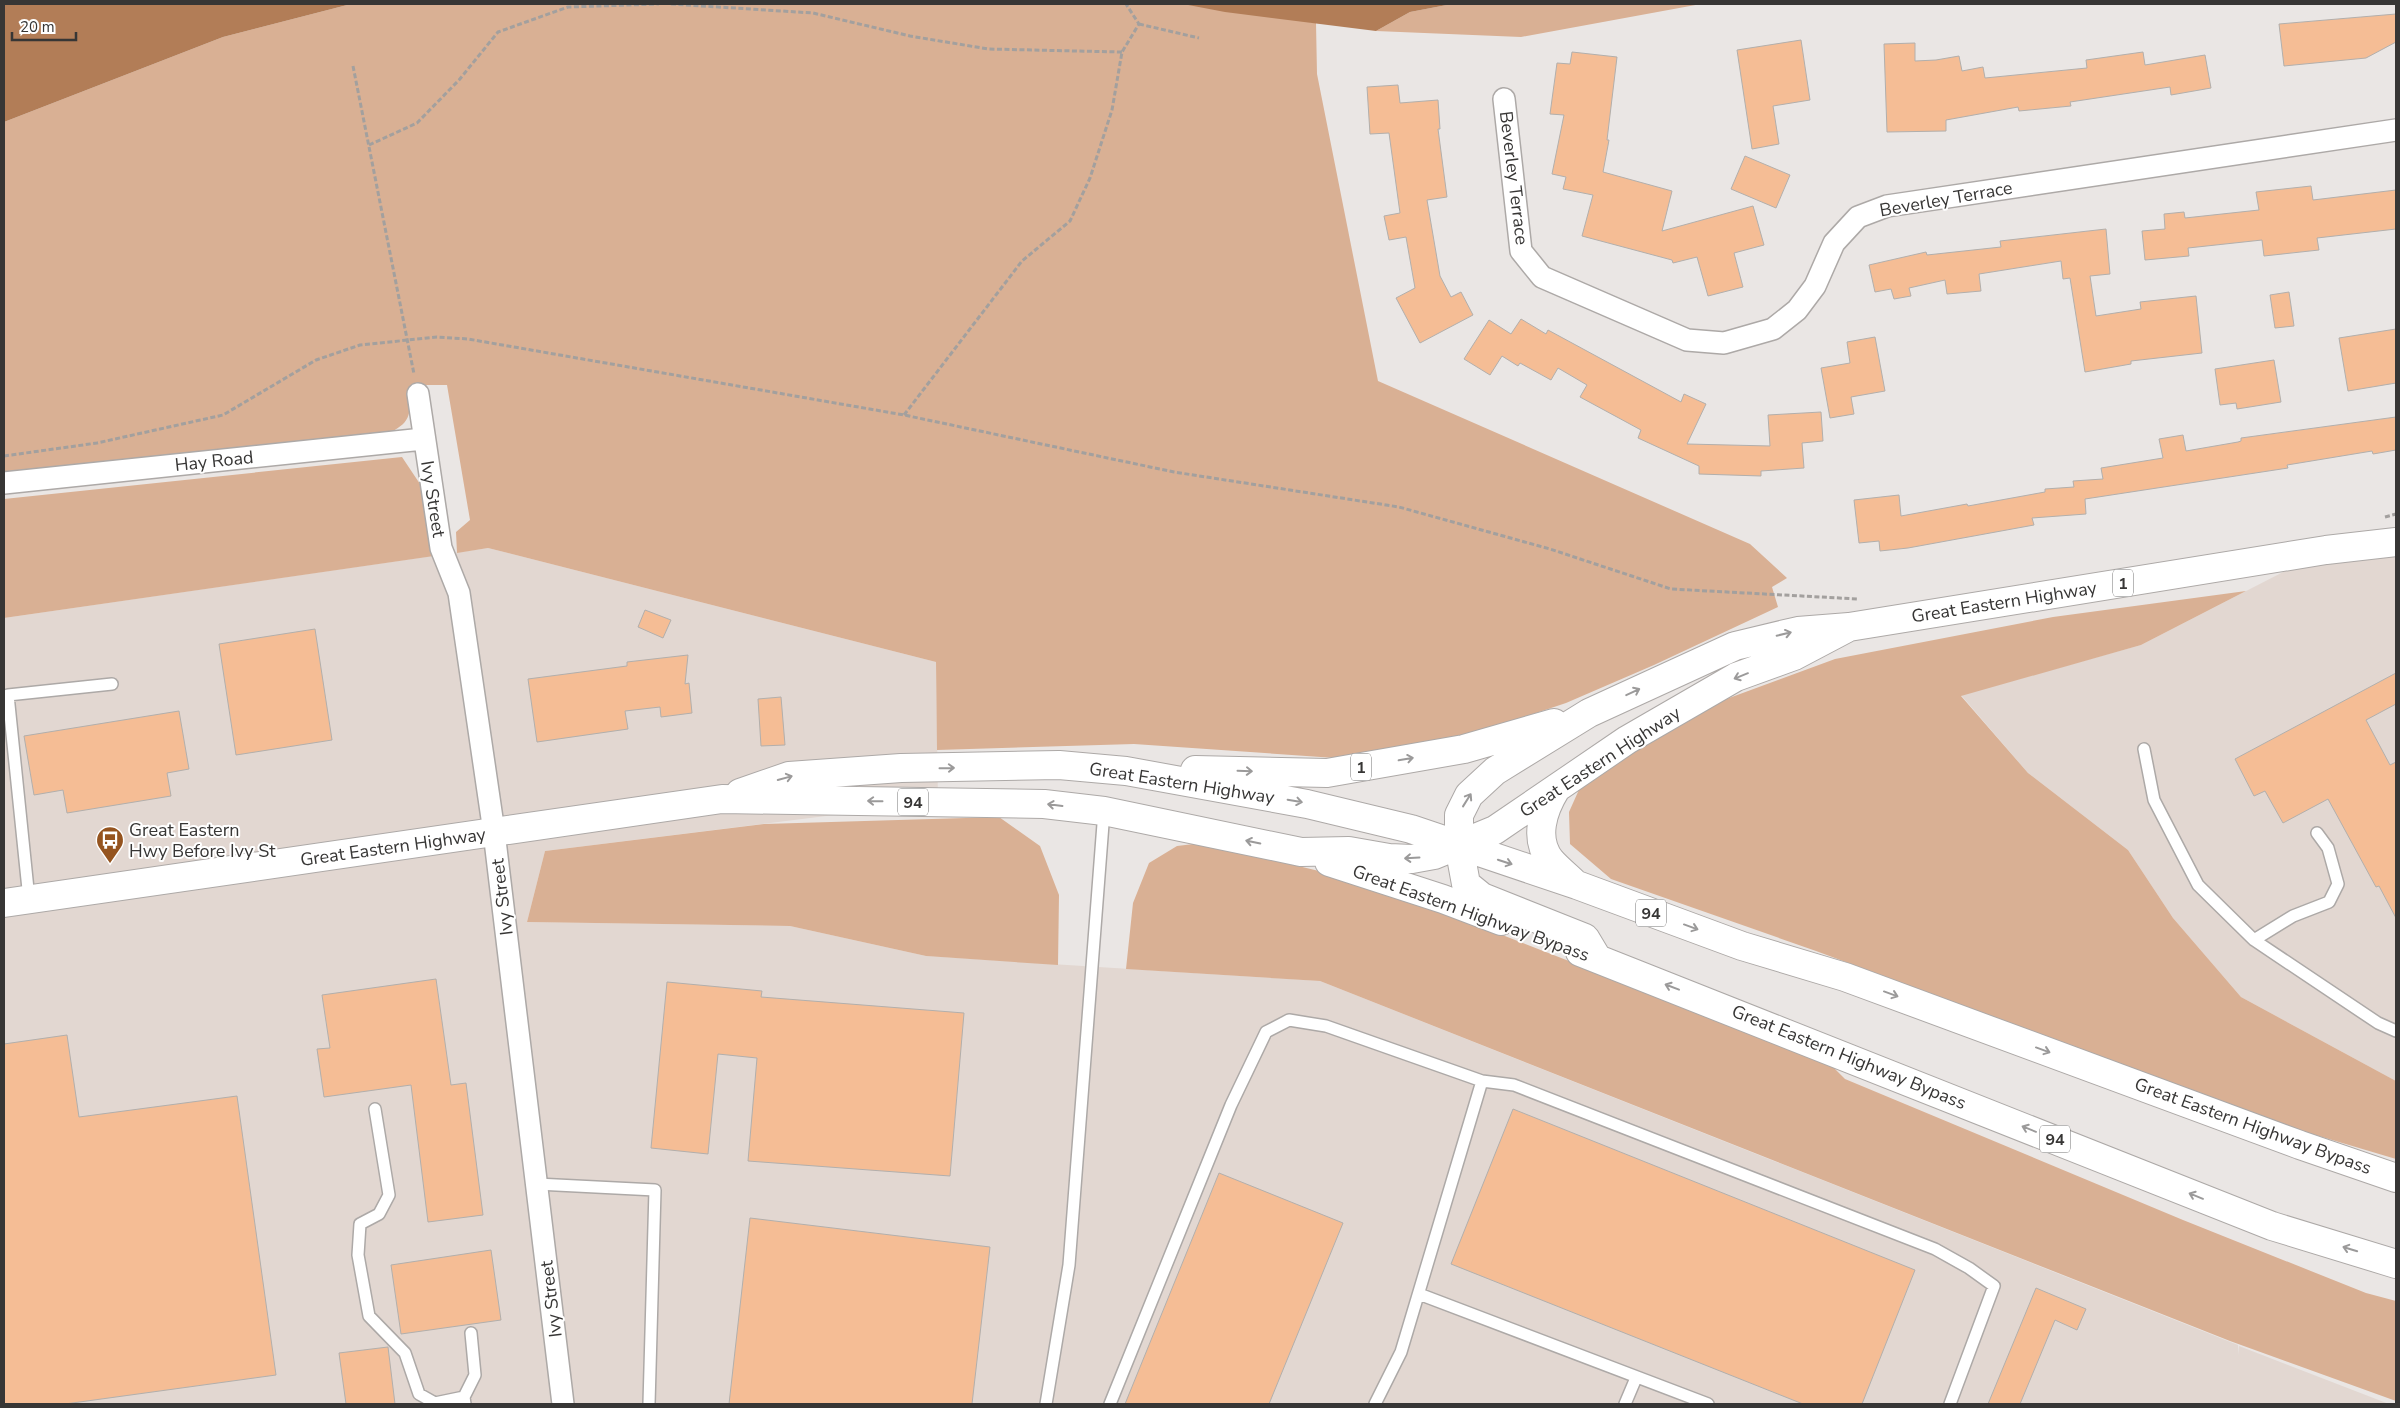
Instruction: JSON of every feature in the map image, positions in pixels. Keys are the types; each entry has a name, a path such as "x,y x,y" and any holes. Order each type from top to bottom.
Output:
{"highway":[{"name":"Great Eastern Highway","path":"1597,958 1585,938 1482,897 1466,884 1458,846 1459,815 1469,795 1495,771 1588,712 1735,646 1798,631 1849,627 2316,552 2396,542"},
{"name":"Great Eastern Highway","path":"16,902 722,799 1044,804 1104,811 1301,852 1349,851 1389,858 1412,859 1434,855 1494,830 1627,740 1736,677 1794,656 1849,627"},
{"name":"1","path":"1126,771 1224,770 1327,773 1464,749 1588,712"},
{"name":"Great Eastern Highway","path":"722,799 789,776 901,768 1049,766 1126,771 1307,804 1411,830 1458,846"},
{"path":"1557,788 1541,819 1544,849 1551,861 1577,886"},
{"name":"Great Eastern Highway Bypass","path":"1458,846 1577,886 1742,946 1845,977 2281,1138 2396,1178"},
{"name":"Great Eastern Highway Bypass","path":"1301,852 1443,899 1597,958 2272,1226 2396,1264"}],"street":[{"name":"Beverley Terrace","path":"1504,99 1521,251 1542,277 1687,340 1724,342 1774,329 1797,310 1815,286 1834,243 1858,217 1887,206 2396,130"},
{"name":"Ivy Street","path":"418,394 423,439 441,548 459,594 494,832 564,1404"},
{"name":"Hay Road","path":"4,482 423,439"}],"lane":[{"path":"16,902 8,695 112,684"},
{"path":"2144,749 2154,800 2198,885 2254,940 2378,1023 2396,1031"},
{"path":"1046,1404 1069,1265 1104,811"},
{"path":"2254,940 2294,916 2329,902 2338,884 2337,875 2328,848 2317,833"},
{"path":"1110,1404 1231,1105 1266,1032 1289,1020 1326,1026 1482,1081 1514,1085 1935,1248 1969,1268 1994,1286 1950,1404"},
{"path":"1374,1404 1401,1352 1482,1081"},
{"path":"374,1109 388,1195 379,1214 360,1224 358,1255 369,1316 405,1353 419,1394 436,1403 465,1401 475,1375 470,1333"},
{"path":"537,1184 655,1190 649,1404"},
{"path":"1419,1294 1708,1404"},
{"path":"1626,1404 1636,1378"}],"path":[{"path":"369,144 417,123 459,80 498,32 568,7 659,4"},
{"path":"671,4 813,13 910,36 988,49 1122,52"},
{"path":"1126,4 1139,24 1199,38"},
{"path":"904,415 1022,261 1070,220 1090,178 1112,110 1122,52 1139,24"},
{"path":"353,66 418,394"},
{"path":"4,456 97,443 223,415 316,360 360,345 437,337 468,339 904,415 1174,472 1400,507 1550,549 1671,589 1849,599"}],"shaded area":[{"path":"4,4 351,4 223,37 4,122"},
{"path":"351,4 1192,4 1316,23 1317,74 1378,381 1750,544 1787,578 1772,587 1778,607 1654,665 1566,703 1452,741 1335,758 1134,744 937,750 936,662 488,548 457,553 456,532 470,520 447,385 410,385 410,406 407,419 397,429 377,439 4,473 4,122 223,37"},
{"path":"1183,4 1452,4 1410,12 1376,31 1225,12"},
{"path":"1452,4 1701,4 1521,37 1376,31 1410,12"},
{"path":"402,457 424,490 434,556 4,618 4,499"},
{"path":"2396,542 2396,1081 2241,997 2173,918 2128,850 2028,773 1961,695 2141,645 2326,550"},
{"path":"488,548 936,662 938,802 545,851 527,922 790,926 926,956 1320,981 2238,1345 2239,1355 2239,1346 2389,1404 4,1404 4,618"},
{"path":"2246,591 2141,645 1961,696 2028,773 2128,850 2173,918 2241,997 2396,1081 2396,1159 2302,1131 1816,951 1611,879 1570,844 1569,812 1582,783 1721,701 1835,659 2053,617"},
{"path":"999,817 1040,846 1059,895 1058,965 926,956 790,926 527,922 545,851 764,824"},
{"path":"1202,843 1369,883 1828,1062 1845,1079 2183,1220 2366,1293 2396,1301 2396,1401 2230,1341 1320,981 1126,969 1133,903 1149,863 1177,846"}],"building":[{"path":"2396,14 2396,42 2366,58 2284,66 2279,24"},
{"path":"1801,40 1810,100 1773,106 1779,144 1752,149 1737,50"},
{"path":"1915,43 1915,61 1959,56 1962,71 1983,67 1985,78 2087,68 2086,60 2143,52 2145,65 2205,55 2211,88 2171,95 2170,87 2070,102 2071,106 2019,111 2018,107 1946,120 1946,131 1887,132 1884,44"},
{"path":"1572,52 1617,57 1607,140 1609,140 1603,172 1672,191 1662,231 1753,206 1764,245 1734,253 1743,287 1708,296 1697,257 1673,263 1672,260 1582,236 1593,195 1563,189 1566,177 1552,174 1564,115 1550,114 1557,63 1570,64"},
{"path":"1398,85 1400,103 1438,100 1440,129 1438,129 1447,197 1427,200 1440,276 1451,297 1461,292 1473,315 1420,343 1396,298 1415,288 1406,237 1389,240 1384,216 1400,213 1389,133 1370,134 1367,87"},
{"path":"1745,156 1790,175 1776,208 1731,189"},
{"path":"2311,186 2313,200 2396,190 2396,229 2317,238 2319,250 2264,256 2262,240 2188,248 2189,256 2145,260 2142,231 2165,229 2164,214 2184,212 2185,218 2259,210 2256,192"},
{"path":"2106,229 2110,274 2090,276 2096,316 2141,309 2140,302 2196,296 2202,353 2131,361 2131,364 2085,372 2070,278 2063,279 2061,261 1979,274 1981,291 1947,294 1945,280 1909,288 1911,296 1894,299 1891,289 1875,292 1869,265 1926,252 1927,255 2001,247 2000,241"},
{"path":"2289,292 2294,326 2275,328 2270,295"},
{"path":"1521,319 1546,334 1548,330 1681,402 1684,394 1706,404 1687,444 1770,446 1768,415 1821,412 1823,441 1802,443 1804,468 1761,471 1761,476 1699,474 1699,466 1638,438 1641,430 1580,397 1587,385 1558,368 1551,380 1520,363 1518,366 1502,356 1490,375 1464,359 1489,320 1511,334"},
{"path":"2396,329 2396,383 2348,391 2339,338"},
{"path":"1875,337 1885,391 1851,397 1854,414 1830,418 1821,368 1850,363 1847,342"},
{"path":"2274,360 2281,402 2237,409 2236,403 2220,405 2215,369"},
{"path":"2396,417 2396,450 2373,454 2372,451 2287,465 2288,468 2085,499 2086,514 2032,518 2034,525 1908,548 1880,551 1879,541 1859,543 1854,500 1899,495 1901,516 1967,504 1968,506 2045,492 2045,489 2074,487 2073,481 2103,479 2101,468 2163,458 2159,439 2183,435 2186,451 2238,442 2241,441 2241,438"},
{"path":"645,610 671,620 663,638 638,627"},
{"path":"315,629 332,740 236,755 219,644"},
{"path":"688,655 685,684 689,683 692,713 661,717 660,707 625,711 628,729 537,742 528,679 627,666 627,662"},
{"path":"2396,673 2396,704 2366,720 2390,765 2396,762 2396,918 2379,886 2376,887 2328,799 2283,823 2265,791 2254,796 2235,759"},
{"path":"781,697 785,745 761,746 758,699"},
{"path":"179,711 189,769 167,773 171,796 67,813 63,790 34,795 24,736"},
{"path":"436,979 451,1085 466,1083 483,1215 428,1222 411,1085 324,1097 317,1049 330,1048 322,995"},
{"path":"667,982 762,991 761,997 964,1013 950,1176 748,1161 757,1058 718,1054 708,1154 651,1148"},
{"path":"67,1035 79,1117 237,1096 276,1375 65,1404 4,1404 4,1044"},
{"path":"1513,1109 1915,1270 1862,1404 1803,1404 1451,1264"},
{"path":"1219,1173 1343,1223 1269,1404 1125,1404"},
{"path":"750,1218 990,1247 972,1404 729,1404"},
{"path":"491,1250 501,1320 401,1334 391,1265"},
{"path":"2036,1288 2086,1309 2077,1330 2055,1320 2020,1404 1988,1404"},
{"path":"388,1347 395,1404 346,1404 339,1353"}],"place":[{"name":"Great Eastern Hwy Before Ivy St","path":"110,864"}]}
